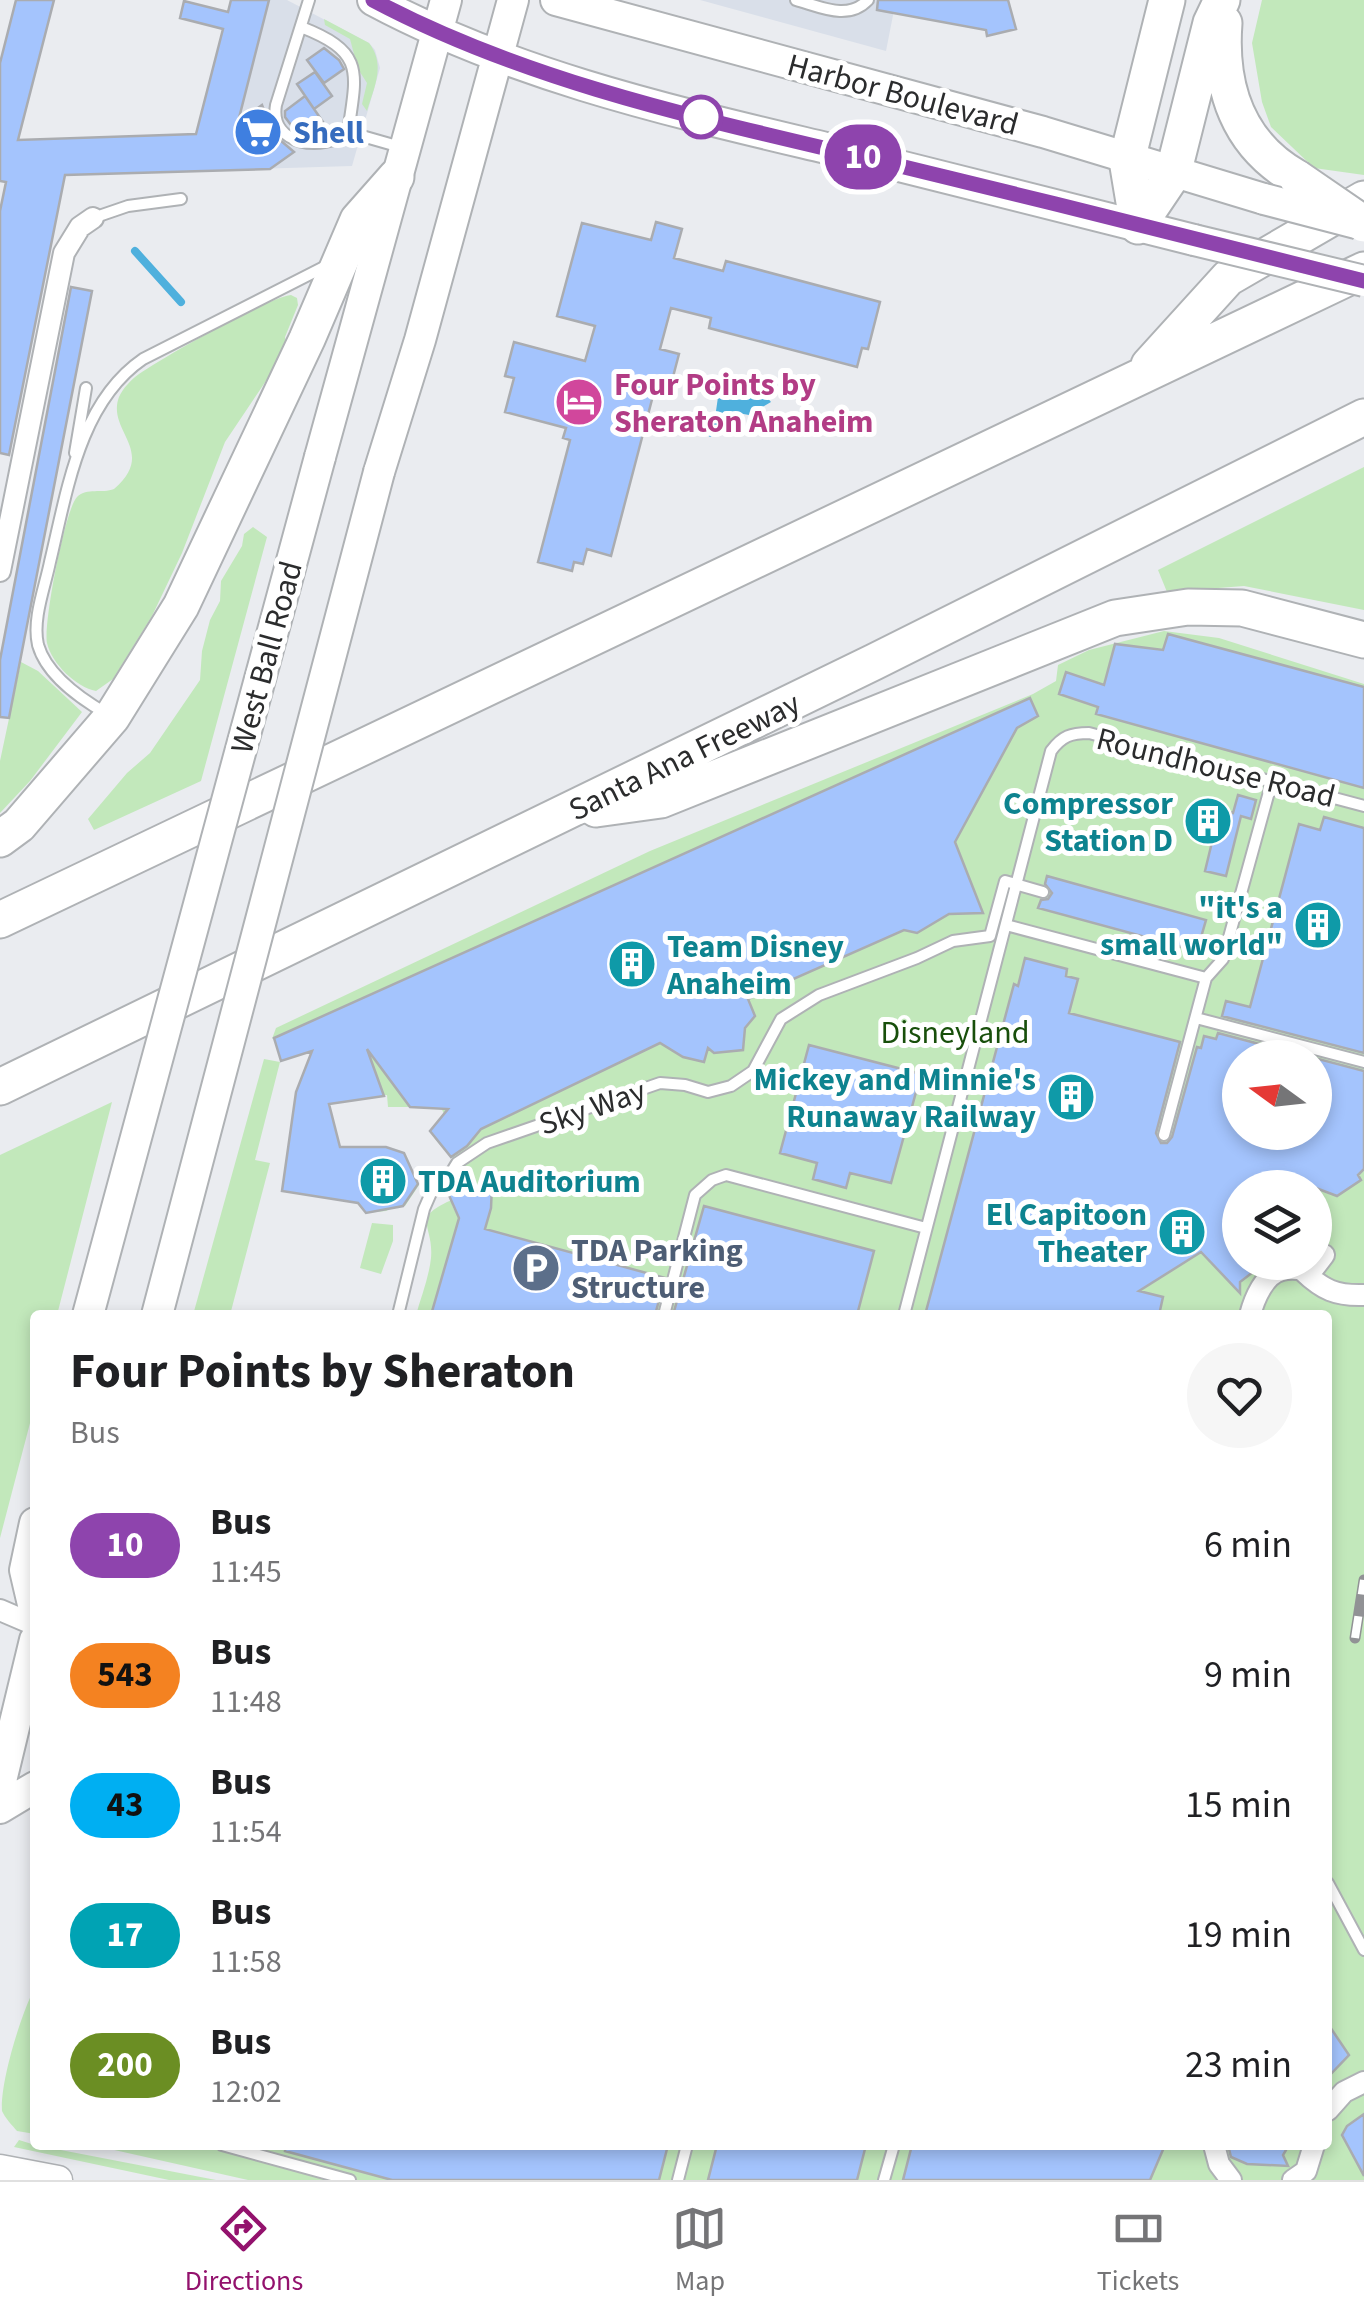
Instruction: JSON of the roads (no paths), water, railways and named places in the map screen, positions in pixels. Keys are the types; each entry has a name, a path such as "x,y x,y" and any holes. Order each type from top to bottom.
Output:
{"highway":[{"path":"1138,226 1128,160 1167,0"},
{"path":"1138,226 1174,174 1211,23 1224,0"},
{"path":"1224,0 1226,85 1236,114 1256,148 1274,165 1364,224"},
{"path":"0,840 19,826 112,717 181,606 358,220 400,162"},
{"path":"1138,378 1228,278 1364,200"},
{"path":"0,920 1364,270"},
{"name":"Santa Ana Freeway","path":"0,1087 565,814 1364,417"},
{"path":"565,814 661,800 1116,618 1188,607 1242,608 1364,640"}],"main road":[{"path":"373,0 437,32 546,76 1364,281"},
{"name":"West Ball Road","path":"89,1310 446,0"},
{"name":"West Ball Road","path":"158,1310 379,472 420,340 513,0"},
{"name":"Harbor Boulevard","path":"556,0 1364,224"},
{"path":"30,1546 25,1570 30,1591"},
{"path":"0,1785 30,1661"},
{"path":"0,1808 30,1790"},
{"path":"0,2169 58,2180"}],"street":[{"path":"0,571 4,534 64,252 80,227 93,218"},
{"path":"1252,1310 1268,1280"},
{"path":"1312,1280 1334,1294 1364,1295"},
{"path":"0,1610 30,1623"},
{"path":"1332,2106 1344,2092 1364,2082"},
{"path":"1215,2150 1219,2164 1232,2180"},
{"path":"1294,2180 1306,2171 1312,2150"}],"lane":[{"path":"301,26 332,38 353,66 348,132 338,140 316,146 295,141 274,114 308,0"},
{"path":"796,0 840,12 853,12 868,0"},
{"path":"348,132 400,162"},
{"path":"93,218 128,206 181,199"},
{"path":"72,469 98,412 123,373 205,326 342,258"},
{"path":"86,388 38,618 38,645 51,669 81,698 112,717"},
{"name":"Roundhouse Road","path":"1016,884 1052,751 1068,735 1089,733 1364,806"},
{"path":"1164,1134 1206,978 1223,959 1272,781"},
{"name":"Sky Way","path":"399,1310 424,1208 431,1193 446,1181 457,1163 487,1143 660,1083 708,1092 730,1086 753,1070 780,1019 819,995 953,941 990,936 1004,881 1016,884"},
{"path":"905,1310 1016,884 1043,892"},
{"path":"1006,925 1206,978"},
{"path":"1196,1018 1364,1062"},
{"path":"665,1310 696,1195 712,1180 726,1175 926,1228"},
{"path":"1332,1890 1364,1950"},
{"path":"240,2150 350,2180"},
{"path":"678,2180 686,2150"},
{"path":"884,2180 893,2150"}],"water":[{"path":"727,385 740,392 766,396 771,402 749,415 738,413 733,424 710,437 699,429 699,421 716,411 719,390"}],"waterway":[{"path":"135,251 181,302"}],"railway":[{"path":"1355,1638 1364,1580"}],"place":[{"name":"Shell","path":"258,132"},
{"name":"Four Points by Sheraton Anaheim","path":"579,402"},
{"name":"Compressor Station D","path":"1208,821"},
{"name":"\"it's a small world\"","path":"1318,925"},
{"name":"Team Disney Anaheim","path":"632,964"},
{"name":"Mickey and Minnie's Runaway Railway","path":"1071,1097"},
{"name":"TDA Auditorium","path":"383,1181"},
{"name":"El Capitoon Theater","path":"1182,1232"},
{"name":"TDA Parking Structure","path":"536,1268"}],"park label":[{"name":"Disneyland","path":"955,1032"}]}
